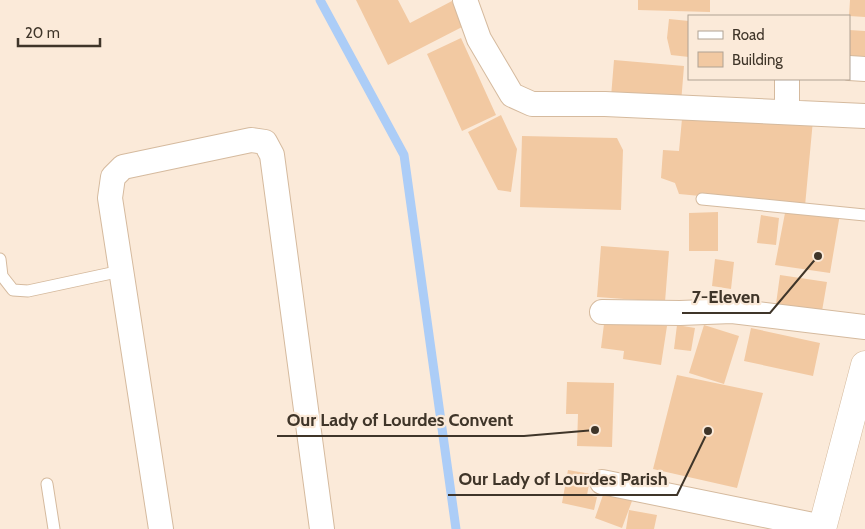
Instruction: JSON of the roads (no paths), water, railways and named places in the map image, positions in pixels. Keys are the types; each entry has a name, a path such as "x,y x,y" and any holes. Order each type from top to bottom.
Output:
{"highway":[{"path":"823,528 865,365"}],"street":[{"path":"464,0 480,39 512,95 532,104 605,104 865,116"},
{"path":"850,68 865,69"},
{"path":"787,80 788,112"},
{"path":"161,529 110,198 113,177 123,167 251,140 265,142 272,155 322,529"},
{"path":"602,312 680,313 732,311 865,327"},
{"path":"602,482 823,528"}],"lane":[{"path":"702,199 865,215"},
{"path":"0,259 2,276 14,290 28,291 121,271"},
{"path":"46,484 54,529"}],"waterway":[{"path":"320,0 404,155 456,529"}],"place":[{"name":"7-Eleven","path":"818,256"},
{"name":"Our Lady of Lourdes Convent","path":"595,430"},
{"name":"Our Lady of Lourdes Parish","path":"708,431"}]}
